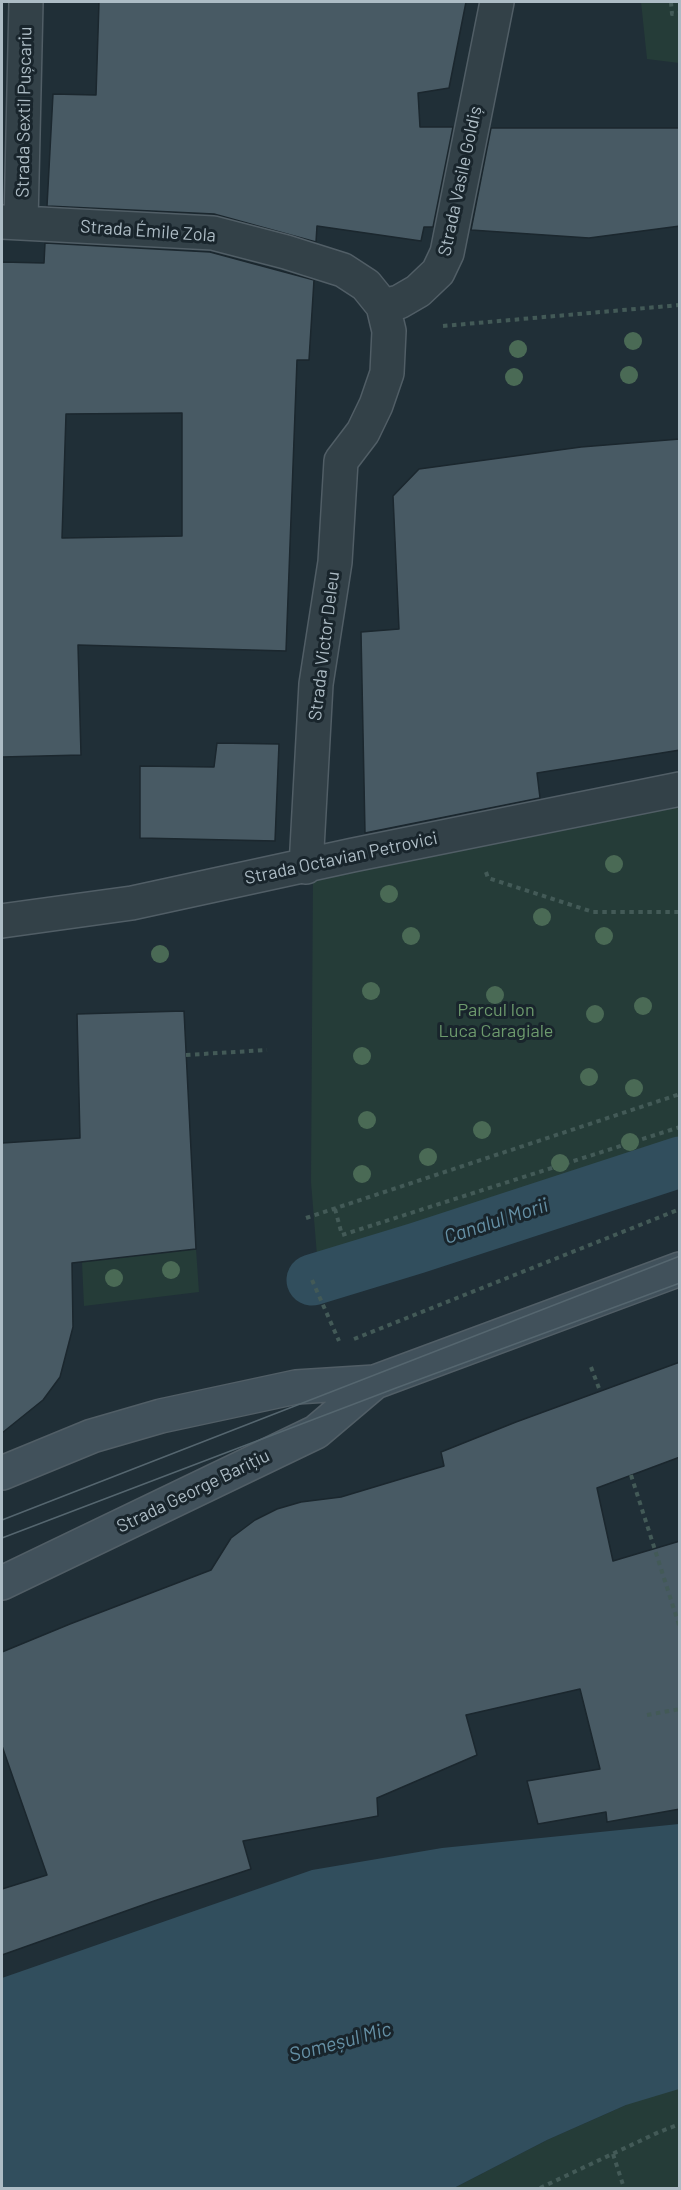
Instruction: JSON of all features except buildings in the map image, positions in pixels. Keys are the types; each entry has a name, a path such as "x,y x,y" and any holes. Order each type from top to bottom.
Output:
{"main road":[{"name":"Strada George Barițiu","path":"2,1473 92,1436 161,1416 296,1387 375,1382 680,1269"},
{"name":"Strada George Barițiu","path":"2,1583 316,1432 375,1382"}],"street":[{"name":"Strada Sextil Pușcariu","path":"11,222 27,2"},
{"name":"Strada Vasile Goldiș","path":"386,319 399,302 418,291 438,272 447,253 497,2"},
{"name":"Strada Émile Zola","path":"11,222 213,233 343,270 366,285 386,319"},
{"name":"Strada Victor Deleu","path":"306,867 316,684 335,562 341,461 363,432 376,405 387,373 386,319"},
{"name":"Strada Octavian Petrovici","path":"2,921 132,903 353,855 680,789"}],"path":[{"path":"671,2 672,14 680,13"},
{"path":"386,319 680,305"},
{"path":"472,832 488,878 593,912 680,912"},
{"path":"186,1055 267,1050"},
{"path":"306,1218 680,1094"},
{"path":"334,1209 342,1235 680,1127"},
{"path":"352,1340 680,1209"},
{"path":"312,1280 332,1330 341,1344"},
{"path":"591,1366 600,1391"},
{"path":"631,1475 680,1628"},
{"path":"647,1716 680,1709"},
{"path":"540,2188 680,2124"},
{"path":"613,2154 624,2188"}],"green space":[{"path":"641,2 679,2 679,63 647,59"},
{"name":"Parcul Ion Luca Caragiale","path":"679,793 679,1156 318,1268 311,1182 313,873"},
{"path":"196,1249 199,1292 84,1306 82,1262"},
{"path":"679,2000 679,2188 454,2188 547,2140 626,2105"}],"water":[{"name":"Someșul Mic","path":"679,1824 679,2089 626,2105 547,2140 454,2188 2,2188 2,1978 312,1870 442,1848"}],"waterway":[{"name":"Canalul Morii","path":"312,1280 680,1162"}],"tram line":[{"path":"2,1520 680,1256"},
{"path":"2,1538 680,1283"}]}
